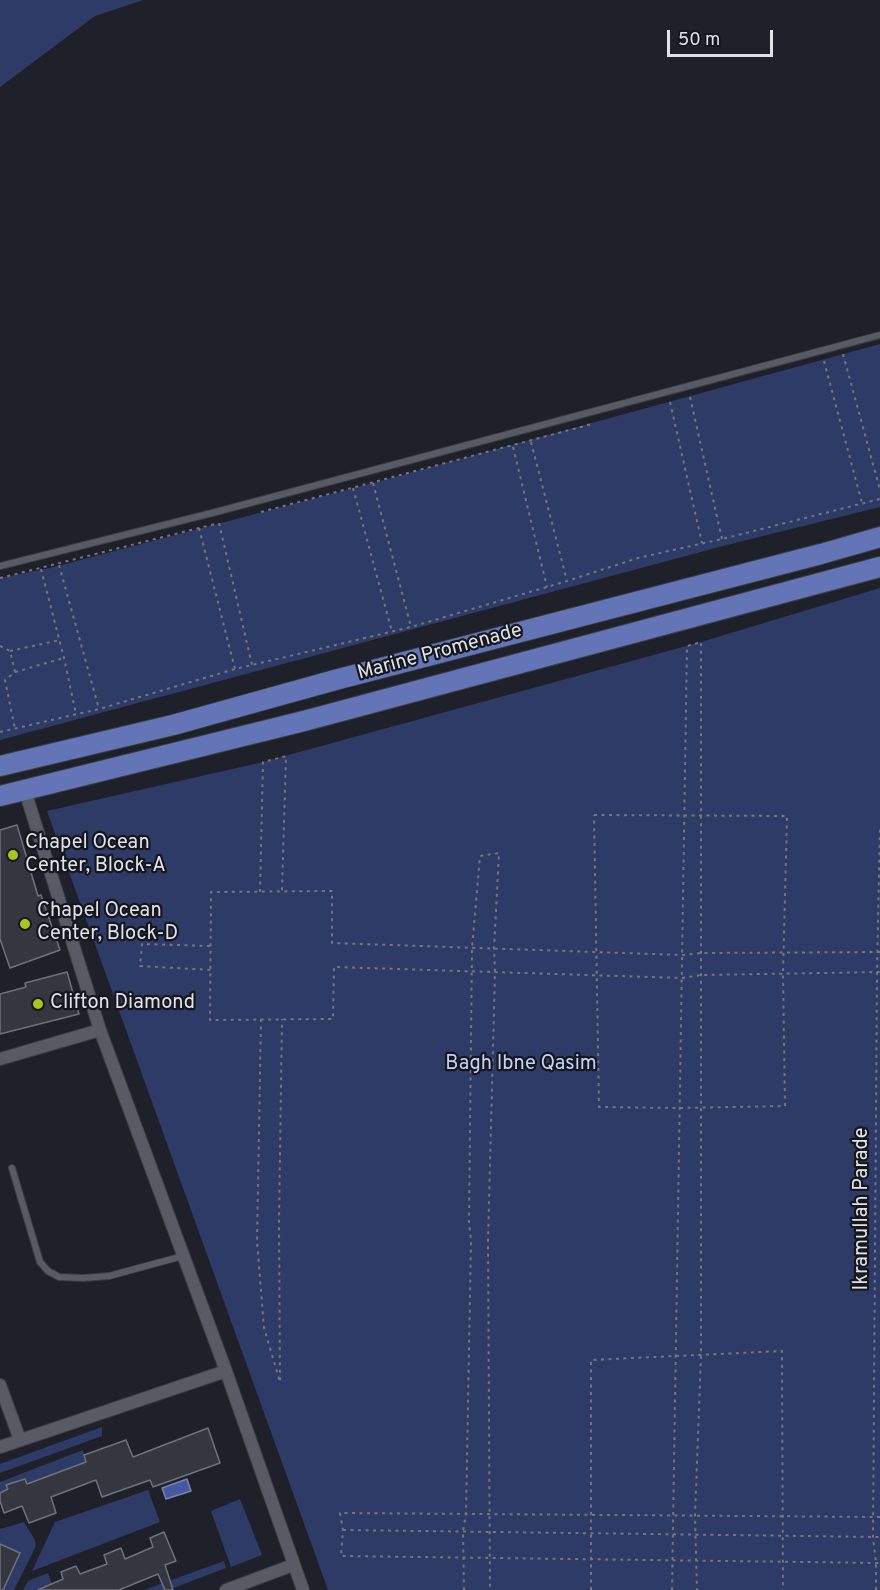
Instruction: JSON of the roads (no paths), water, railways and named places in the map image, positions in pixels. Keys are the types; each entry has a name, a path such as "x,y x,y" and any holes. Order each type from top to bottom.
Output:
{"main road":[{"name":"Marine Promenade","path":"0,766 173,725 335,680 880,537"},
{"path":"821,554 826,557 832,567 830,578 826,582"},
{"name":"Marine Promenade","path":"0,796 304,721 880,567"}],"street":[{"path":"25,791 100,1030 226,1371 303,1590"},
{"path":"0,1059 100,1030"},
{"path":"0,1447 226,1371"},
{"path":"0,1385 20,1440"},
{"path":"226,1590 293,1565"}],"lane":[{"path":"0,566 216,513 880,335"},
{"path":"12,1168 40,1262 48,1271 59,1277 109,1276 183,1256"}],"place":[{"name":"Chapel Ocean Center, Block-A","path":"13,855"},
{"name":"Chapel Ocean Center, Block-D","path":"25,924"},
{"name":"Clifton Diamond","path":"38,1004"}],"park label":[{"name":"Bagh Ibne Qasim","path":"521,1065"}]}
